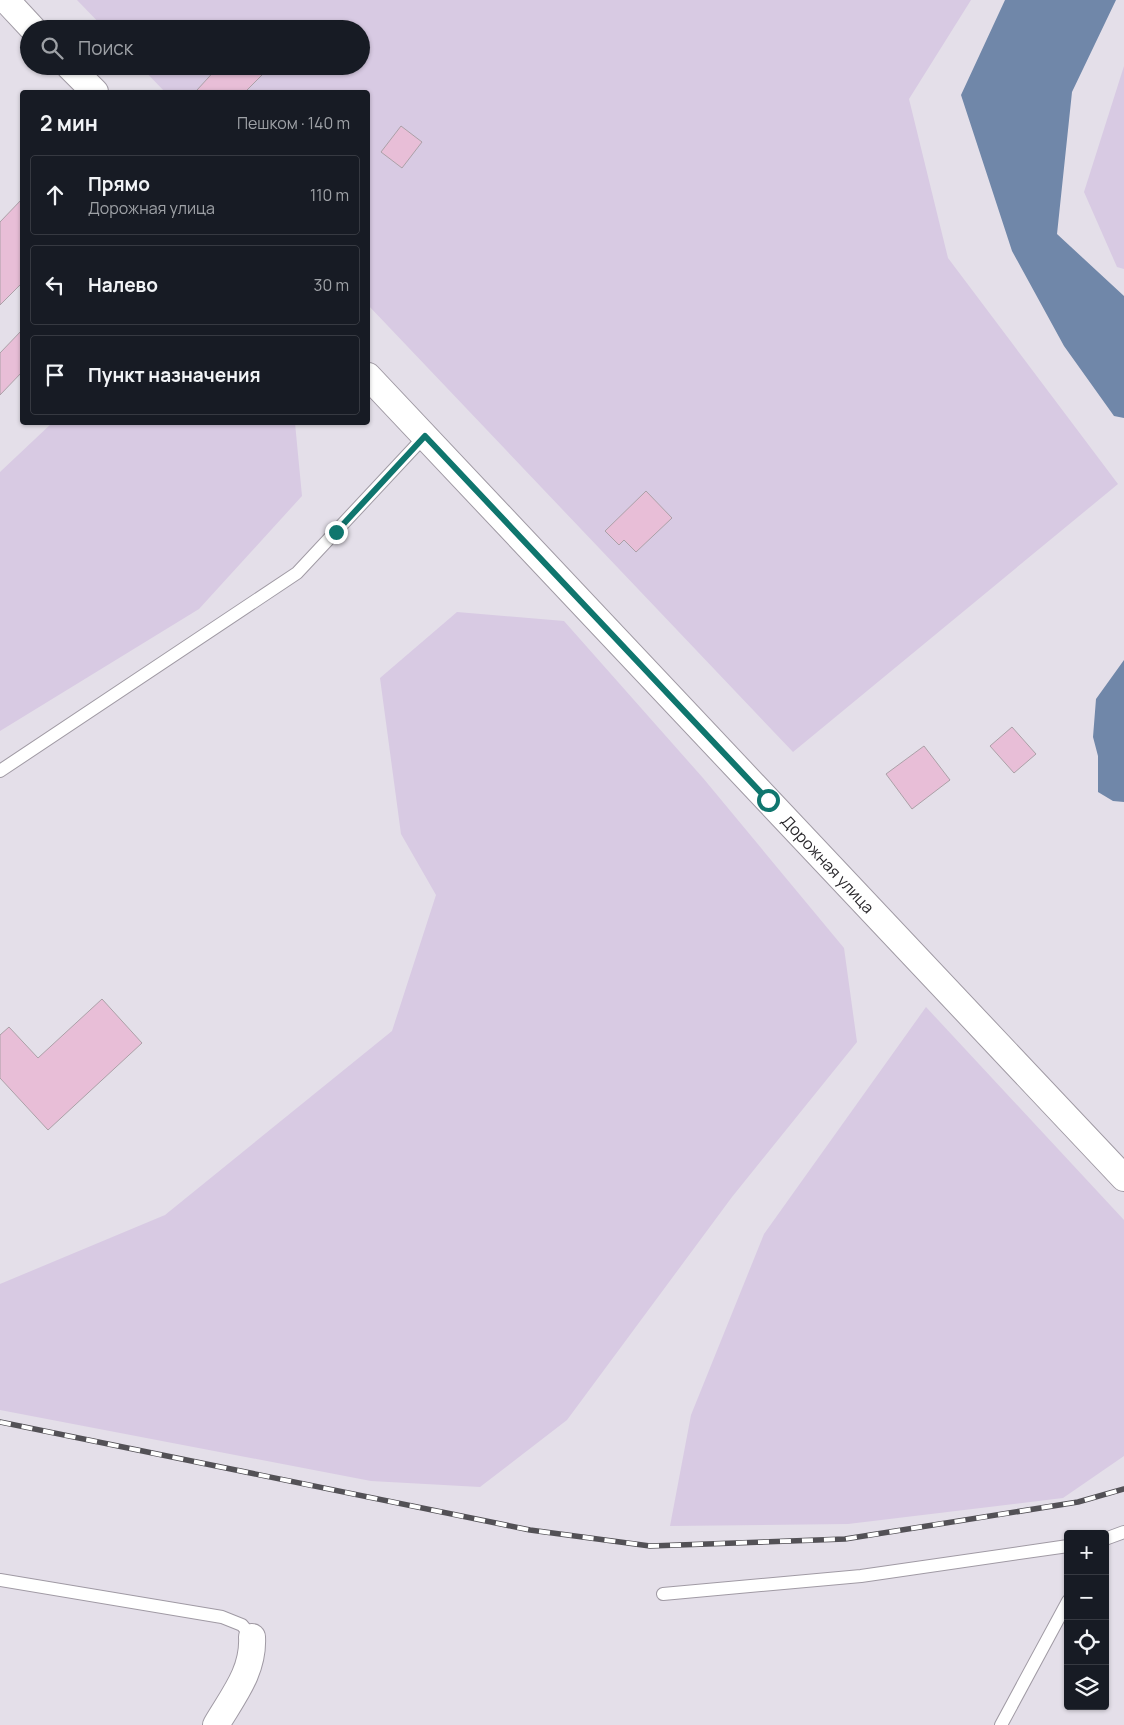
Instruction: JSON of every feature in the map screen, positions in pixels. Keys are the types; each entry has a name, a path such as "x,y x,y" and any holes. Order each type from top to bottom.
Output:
{"street":[{"path":"6,0 25,20"},
{"path":"78,75 93,90"},
{"name":"Дорожная улица","path":"370,378 1124,1178"},
{"path":"216,1725 247,1672 253,1655 252,1637"}],"lane":[{"path":"0,770 297,573 425,436"},
{"path":"1109,1538 1124,1532"},
{"path":"663,1594 862,1576 1064,1547"},
{"path":"0,1580 222,1617 242,1625 252,1637"},
{"path":"1002,1725 1064,1609"}],"shaded area":[{"path":"77,0 971,0 909,99 948,258 1118,484 793,752 370,307 370,90 163,90 149,75 370,75 370,20 96,20"},
{"path":"1124,66 1124,269 1117,267 1084,192"},
{"path":"50,425 295,425 302,496 199,609 0,731 0,472"},
{"path":"457,612 564,621 703,778 844,948 857,1042 732,1197 567,1420 480,1487 371,1481 0,1410 0,1284 165,1215 392,1031 436,895 401,834 380,678"},
{"path":"926,1007 1124,1220 1124,1456 1063,1498 848,1524 670,1526 691,1415 764,1234"}],"water":[{"path":"1005,0 1116,0 1072,92 1057,234 1124,296 1124,418 1114,416 1064,346 1012,251 961,95"},
{"path":"1124,660 1124,802 1113,801 1098,792 1098,756 1093,737 1096,699"}],"building":[{"path":"211,75 262,75 247,90 197,90"},
{"path":"401,126 422,142 402,168 381,152"},
{"path":"20,201 20,285 0,305 0,222"},
{"path":"20,332 20,374 0,395 0,353"},
{"path":"646,491 672,518 636,552 624,540 619,545 605,531"},
{"path":"1012,727 1036,754 1014,773 990,746"},
{"path":"924,746 950,780 912,809 886,774"},
{"path":"102,999 142,1043 48,1130 0,1078 0,1035 9,1027 38,1058"}],"railway":[{"path":"0,1422 530,1530 650,1546 845,1539 1078,1502 1124,1489"}],"route":[{"path":"336,532 425,436 768,800"}]}
